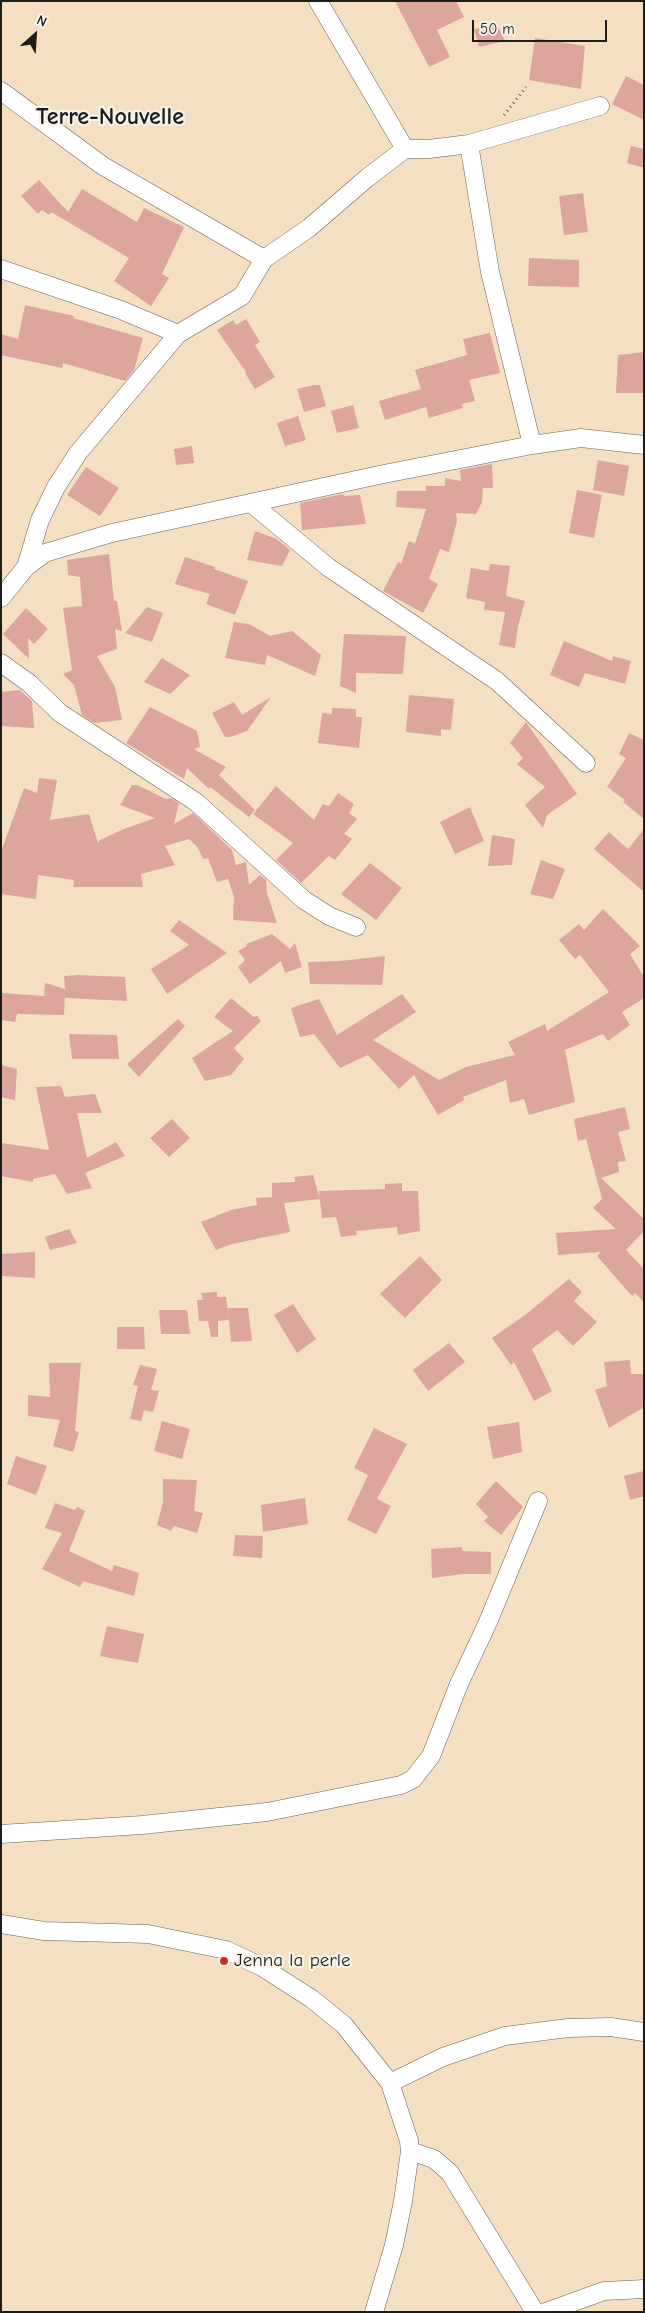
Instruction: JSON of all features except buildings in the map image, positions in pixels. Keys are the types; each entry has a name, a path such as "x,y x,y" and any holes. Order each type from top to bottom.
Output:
{"street":[{"path":"318,1 405,149"},
{"path":"1,91 103,166 264,259"},
{"path":"26,567 40,520 56,487 78,453 178,334 242,296 264,259 309,228 367,178 405,149 429,149 469,144 600,106"},
{"path":"469,144 490,272 532,445"},
{"path":"1,269 121,310 178,334"},
{"path":"1,598 26,567 45,553 70,544 379,475 532,445 580,438 644,445"},
{"path":"251,503 328,567 497,681 586,763"},
{"path":"1,664 29,683 60,713 196,802 304,900 329,916 356,927"},
{"path":"1,1834 142,1825 267,1812 401,1785 413,1779 431,1756 459,1684 488,1622 538,1501"},
{"path":"1,1924 44,1931 148,1934 226,1950 262,1967 312,1999 344,2025 390,2082 409,2141 410,2151 397,2227 374,2312"},
{"path":"390,2082 443,2057 505,2036 602,2027 644,2032"},
{"path":"410,2151 434,2159 450,2173 535,2312"},
{"path":"546,2312 604,2291 644,2289"}],"place":[{"name":"Jenna la perle","path":"224,1961"}],"district":[{"name":"Terre-Nouvelle","path":"110,117"}]}
